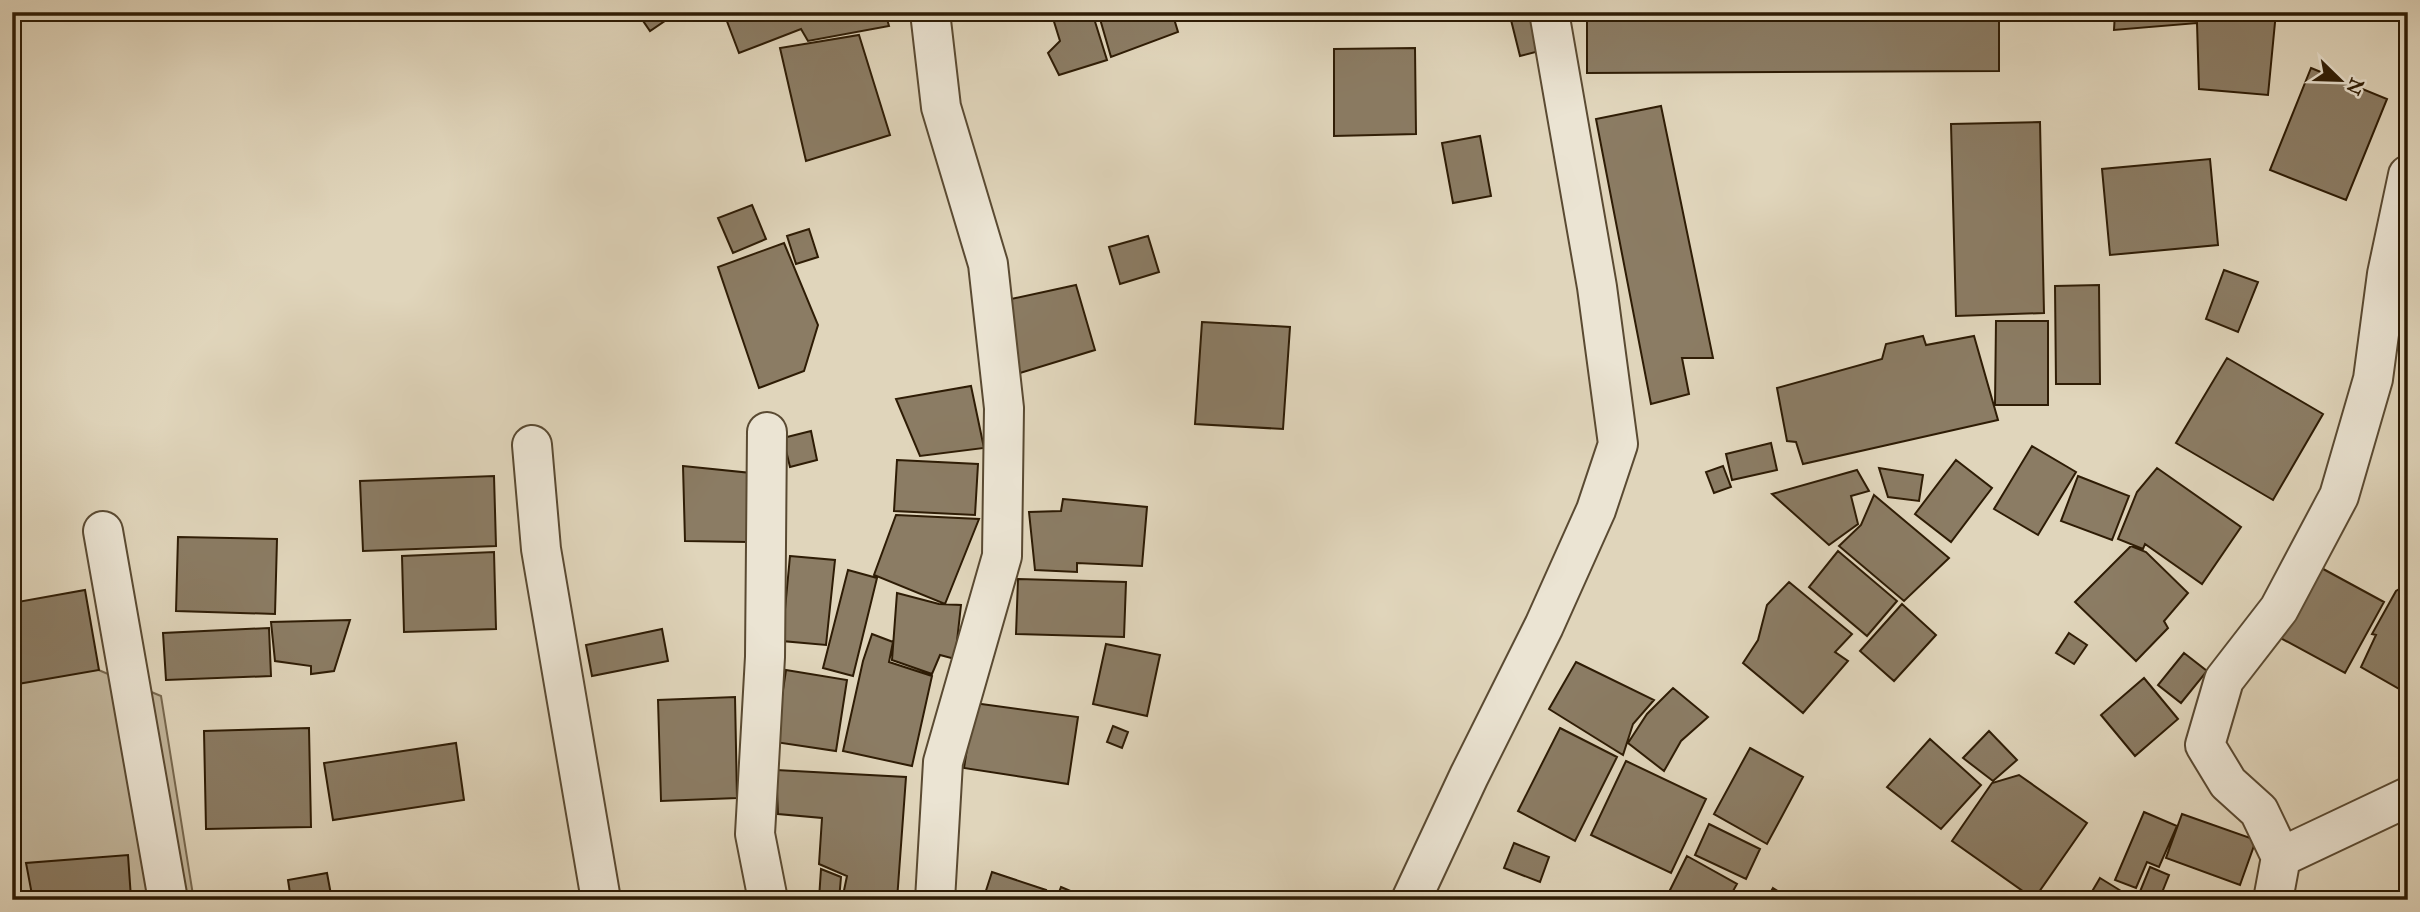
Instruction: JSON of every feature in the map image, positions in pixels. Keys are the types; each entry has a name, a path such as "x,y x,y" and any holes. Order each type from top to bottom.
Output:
{"street":[{"path":"930,12 941,107 988,264 1004,408 1002,556 943,762 935,900"},
{"path":"1411,900 1597,510 1618,444 1597,287 1549,12"},
{"path":"2273,900 2281,857 2259,811 2228,783 2205,745 2224,680 2279,609 2339,496 2374,379 2388,274 2408,176"},
{"path":"767,432 765,657 755,834 768,900"},
{"path":"532,445 541,549 601,900"},
{"path":"103,531 168,900"},
{"path":"2281,857 2408,797"}],"shaded area":[{"path":"12,634 161,696 193,895 135,896 130,900 12,900"}],"building":[{"path":"637,12 678,12 650,31"},
{"path":"734,12 885,12 889,26 808,41 801,29 739,53 725,16"},
{"path":"1051,12 1092,12 1107,60 1059,75 1048,53 1060,41"},
{"path":"1098,12 1172,12 1178,32 1111,57"},
{"path":"1509,12 1538,12 1547,49 1520,56"},
{"path":"1587,12 1999,12 1999,71 1587,73"},
{"path":"2115,12 2276,12 2268,95 2199,89 2197,23 2114,30"},
{"path":"859,35 890,135 806,161 780,48"},
{"path":"1415,48 1416,134 1334,136 1334,49"},
{"path":"2311,68 2387,99 2346,200 2270,170"},
{"path":"1661,106 1713,358 1682,358 1689,394 1651,404 1596,119"},
{"path":"2040,122 2044,313 1956,316 1951,124"},
{"path":"1480,136 1491,196 1453,203 1442,143"},
{"path":"2210,159 2218,245 2110,255 2102,169"},
{"path":"752,205 766,239 733,253 718,218"},
{"path":"809,229 818,257 796,264 787,236"},
{"path":"1148,236 1159,272 1120,284 1109,247"},
{"path":"784,243 818,325 804,371 759,388 718,267"},
{"path":"2224,270 2258,282 2238,332 2206,319"},
{"path":"1076,285 1095,350 1020,373 1002,301"},
{"path":"2099,285 2100,384 2056,384 2055,286"},
{"path":"1996,321 2048,321 2048,405 1995,405"},
{"path":"1202,322 1290,327 1283,429 1195,424"},
{"path":"1923,336 1926,345 1974,336 1998,420 1803,464 1796,442 1787,441 1777,388 1882,359 1886,344"},
{"path":"2227,358 2323,414 2273,500 2176,443"},
{"path":"971,386 984,448 920,456 896,399"},
{"path":"811,431 817,460 790,467 783,438"},
{"path":"1771,443 1777,470 1732,480 1726,454"},
{"path":"2032,446 2076,472 2038,535 1994,509"},
{"path":"897,460 978,464 975,515 894,511"},
{"path":"1956,460 1992,488 1951,542 1915,514"},
{"path":"683,466 751,473 748,542 685,541"},
{"path":"1723,466 1731,487 1714,493 1706,472"},
{"path":"1879,468 1923,475 1919,501 1888,497"},
{"path":"2157,468 2241,527 2202,584 2145,544 2143,549 2118,539 2137,492"},
{"path":"1857,470 1869,491 1851,496 1858,524 1829,545 1772,494"},
{"path":"494,476 496,546 363,551 360,481"},
{"path":"2078,476 2129,496 2112,540 2061,521"},
{"path":"1874,495 1949,558 1904,601 1839,546 1861,525"},
{"path":"1063,499 1147,507 1142,566 1077,563 1077,572 1035,570 1029,512 1061,511"},
{"path":"896,515 979,519 945,604 874,575"},
{"path":"178,537 277,539 275,614 176,611"},
{"path":"2131,546 2146,552 2188,593 2164,621 2168,628 2136,661 2075,602"},
{"path":"1838,551 1897,601 1867,636 1809,587"},
{"path":"494,552 496,629 404,632 402,556"},
{"path":"790,556 835,560 826,645 782,641"},
{"path":"2314,564 2384,602 2345,673 2275,635"},
{"path":"848,570 877,578 853,676 823,668"},
{"path":"1018,579 1126,582 1124,637 1016,634"},
{"path":"1789,582 1852,634 1835,652 1848,661 1803,713 1743,663 1758,640 1767,605"},
{"path":"2408,584 2408,694 2361,667 2376,635 2372,634 2396,591"},
{"path":"85,590 99,670 12,685 12,603"},
{"path":"897,593 939,604 961,605 955,659 940,655 932,674 892,660"},
{"path":"1902,604 1936,635 1894,681 1860,651"},
{"path":"350,620 334,671 311,674 311,666 275,661 271,622"},
{"path":"269,628 271,676 166,680 163,633"},
{"path":"662,629 668,661 592,676 586,645"},
{"path":"2069,633 2087,645 2074,664 2056,653"},
{"path":"872,634 893,642 889,662 932,676 912,766 843,751 863,661"},
{"path":"1106,644 1160,655 1147,716 1093,704"},
{"path":"2184,653 2207,671 2181,703 2158,685"},
{"path":"1576,662 1654,700 1633,724 1623,755 1549,709"},
{"path":"786,670 847,680 836,751 775,742"},
{"path":"2144,678 2178,719 2135,756 2101,715"},
{"path":"1673,688 1708,717 1681,741 1664,771 1628,743 1647,714"},
{"path":"735,697 737,798 661,801 658,700"},
{"path":"974,703 1078,717 1068,784 964,768"},
{"path":"1113,726 1128,732 1122,748 1107,742"},
{"path":"309,728 311,827 206,829 204,731"},
{"path":"1560,728 1617,757 1575,841 1518,811"},
{"path":"1989,731 2017,760 1993,781 1963,758"},
{"path":"1930,739 1981,785 1941,829 1887,787"},
{"path":"456,743 464,800 333,820 324,763"},
{"path":"1750,748 1803,777 1767,844 1714,814"},
{"path":"1626,761 1706,799 1671,873 1591,835"},
{"path":"776,770 906,777 897,900 842,900 847,876 819,864 822,818 778,814"},
{"path":"2019,775 2087,823 2034,899 1952,841 1992,783"},
{"path":"2144,812 2177,826 2159,867 2147,862 2136,888 2115,880"},
{"path":"2182,814 2256,840 2240,885 2166,858"},
{"path":"1709,824 1760,849 1746,879 1695,855"},
{"path":"1514,843 1549,857 1540,882 1504,868"},
{"path":"128,855 131,898 33,900 26,863"},
{"path":"1687,856 1737,884 1728,900 1665,900"},
{"path":"2150,867 2169,875 2159,900 2139,894"},
{"path":"821,869 841,877 839,900 819,899"},
{"path":"992,872 1046,890 1043,900 983,900"},
{"path":"327,873 332,900 291,900 288,880"},
{"path":"2100,878 2126,894 2123,900 2087,900"},
{"path":"1061,887 1080,895 1078,900 1056,900"},
{"path":"1773,888 1792,900 1766,900"}]}
